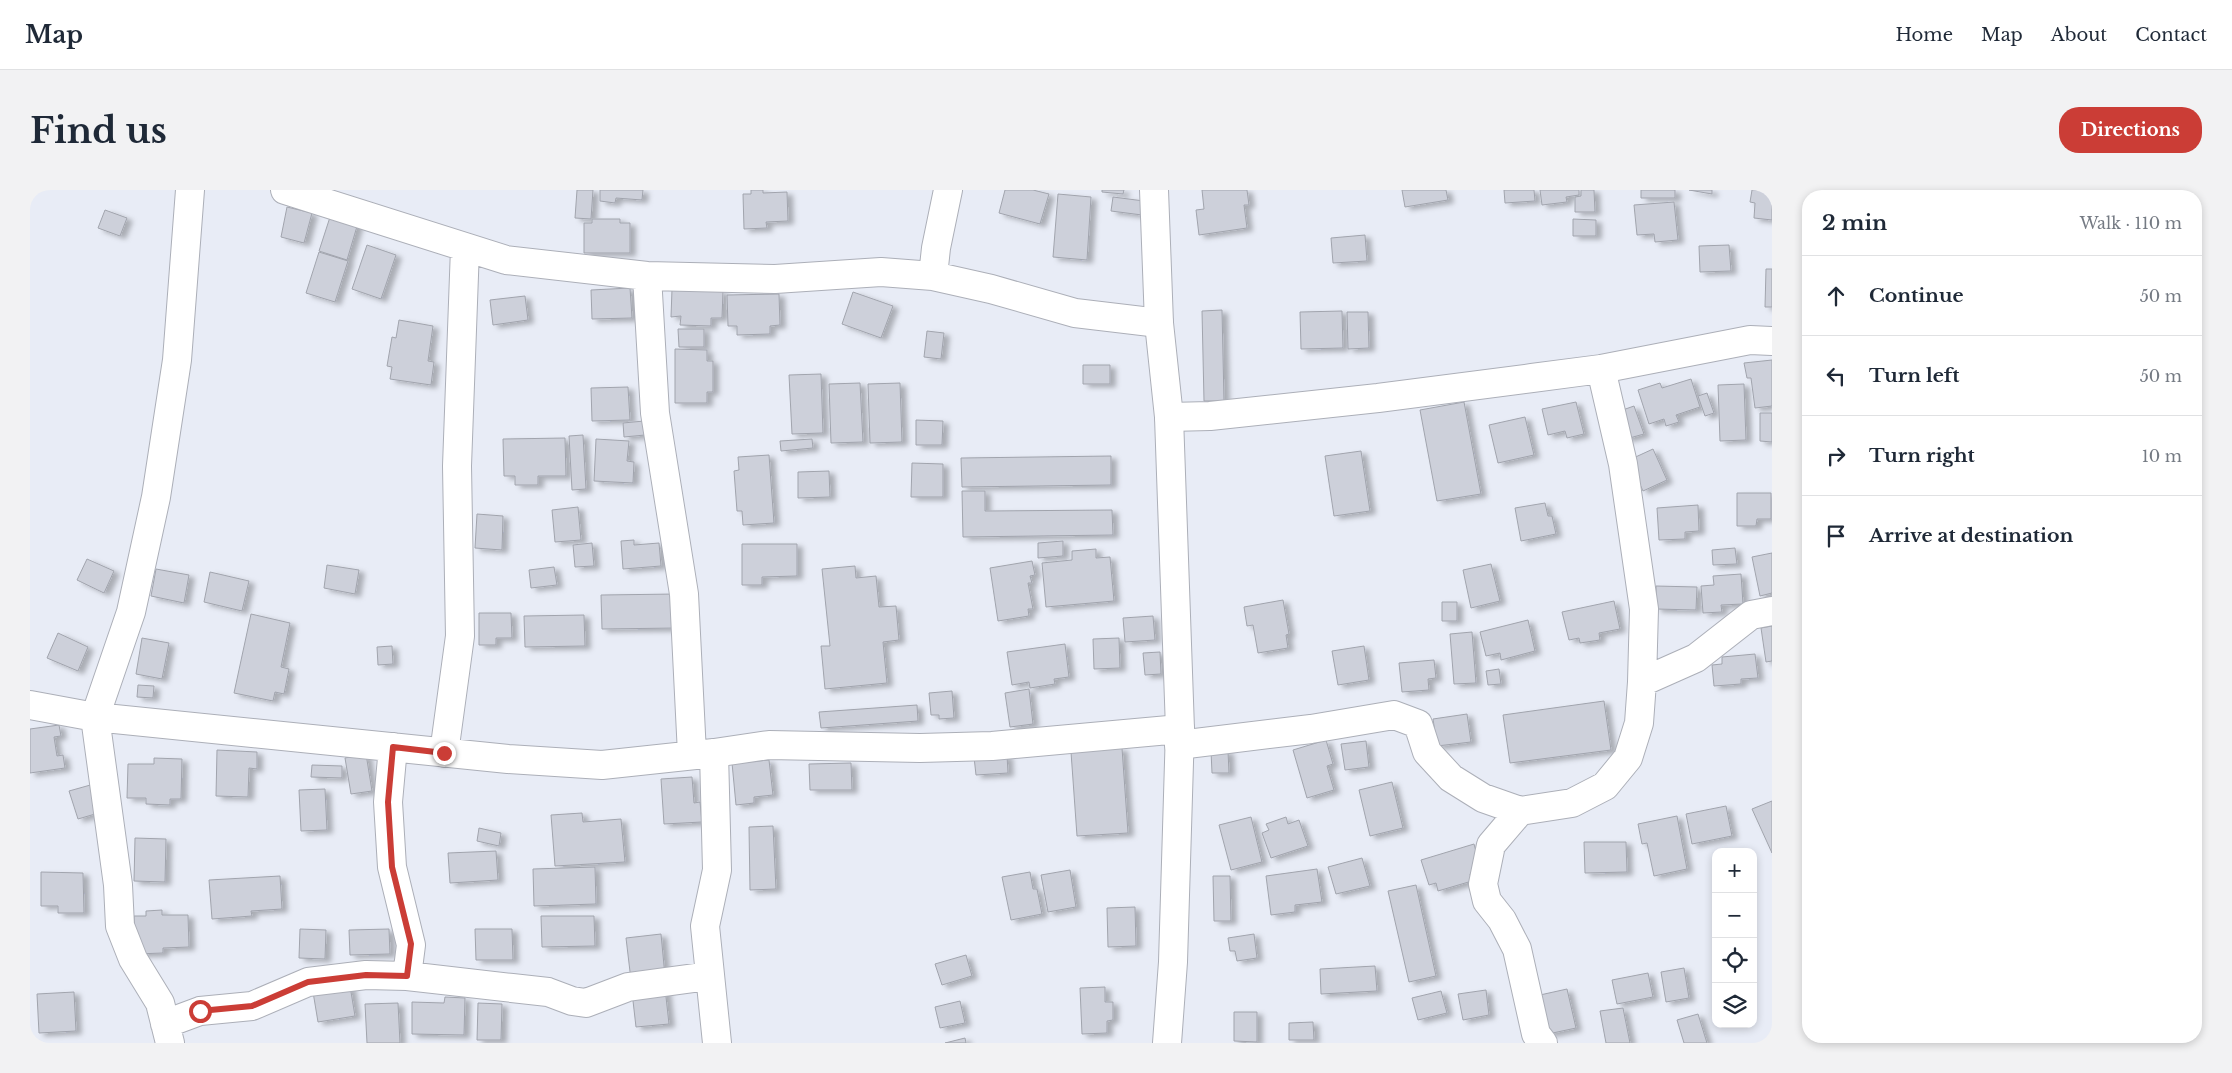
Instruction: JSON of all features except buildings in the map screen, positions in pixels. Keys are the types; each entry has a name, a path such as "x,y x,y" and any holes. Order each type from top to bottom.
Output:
{"street":[{"path":"190,190 176,360 156,497 131,612 95,717 118,885 120,926 133,959 160,1003 168,1034 200,1011 252,1006 308,982 366,975 407,976 548,992 572,1001 586,1003 628,987 709,976"},
{"path":"284,190 506,260 648,276 776,280 881,272 933,276 991,289 1075,313 1159,323"},
{"path":"933,276 936,248 948,190"},
{"path":"1154,190 1159,323 1169,417 1179,737 1174,962 1168,1043"},
{"path":"444,753 460,636 457,466 465,248"},
{"path":"648,276 655,413 684,594 716,870 705,926 717,1043"},
{"path":"1169,417 1210,416 1378,398 1601,369 1750,340 1772,341"},
{"path":"30,705 95,717 508,760 602,764 769,745 920,748 992,746 1312,729 1394,715 1418,724 1427,752 1451,778 1483,798 1520,811 1572,803 1605,786 1628,758 1639,723 1642,682 1644,609 1623,464 1601,369"},
{"path":"1642,682 1696,658 1751,614 1772,611"},
{"path":"393,747 388,802 391,858 403,918 411,944 407,976"},
{"path":"1520,811 1491,846 1483,884 1488,901 1502,920 1517,949 1536,1034 1543,1043"}],"route":[{"path":"200,1011 252,1006 308,982 366,975 407,976 411,944 403,918 392,867 388,802 393,747 444,753"}]}
